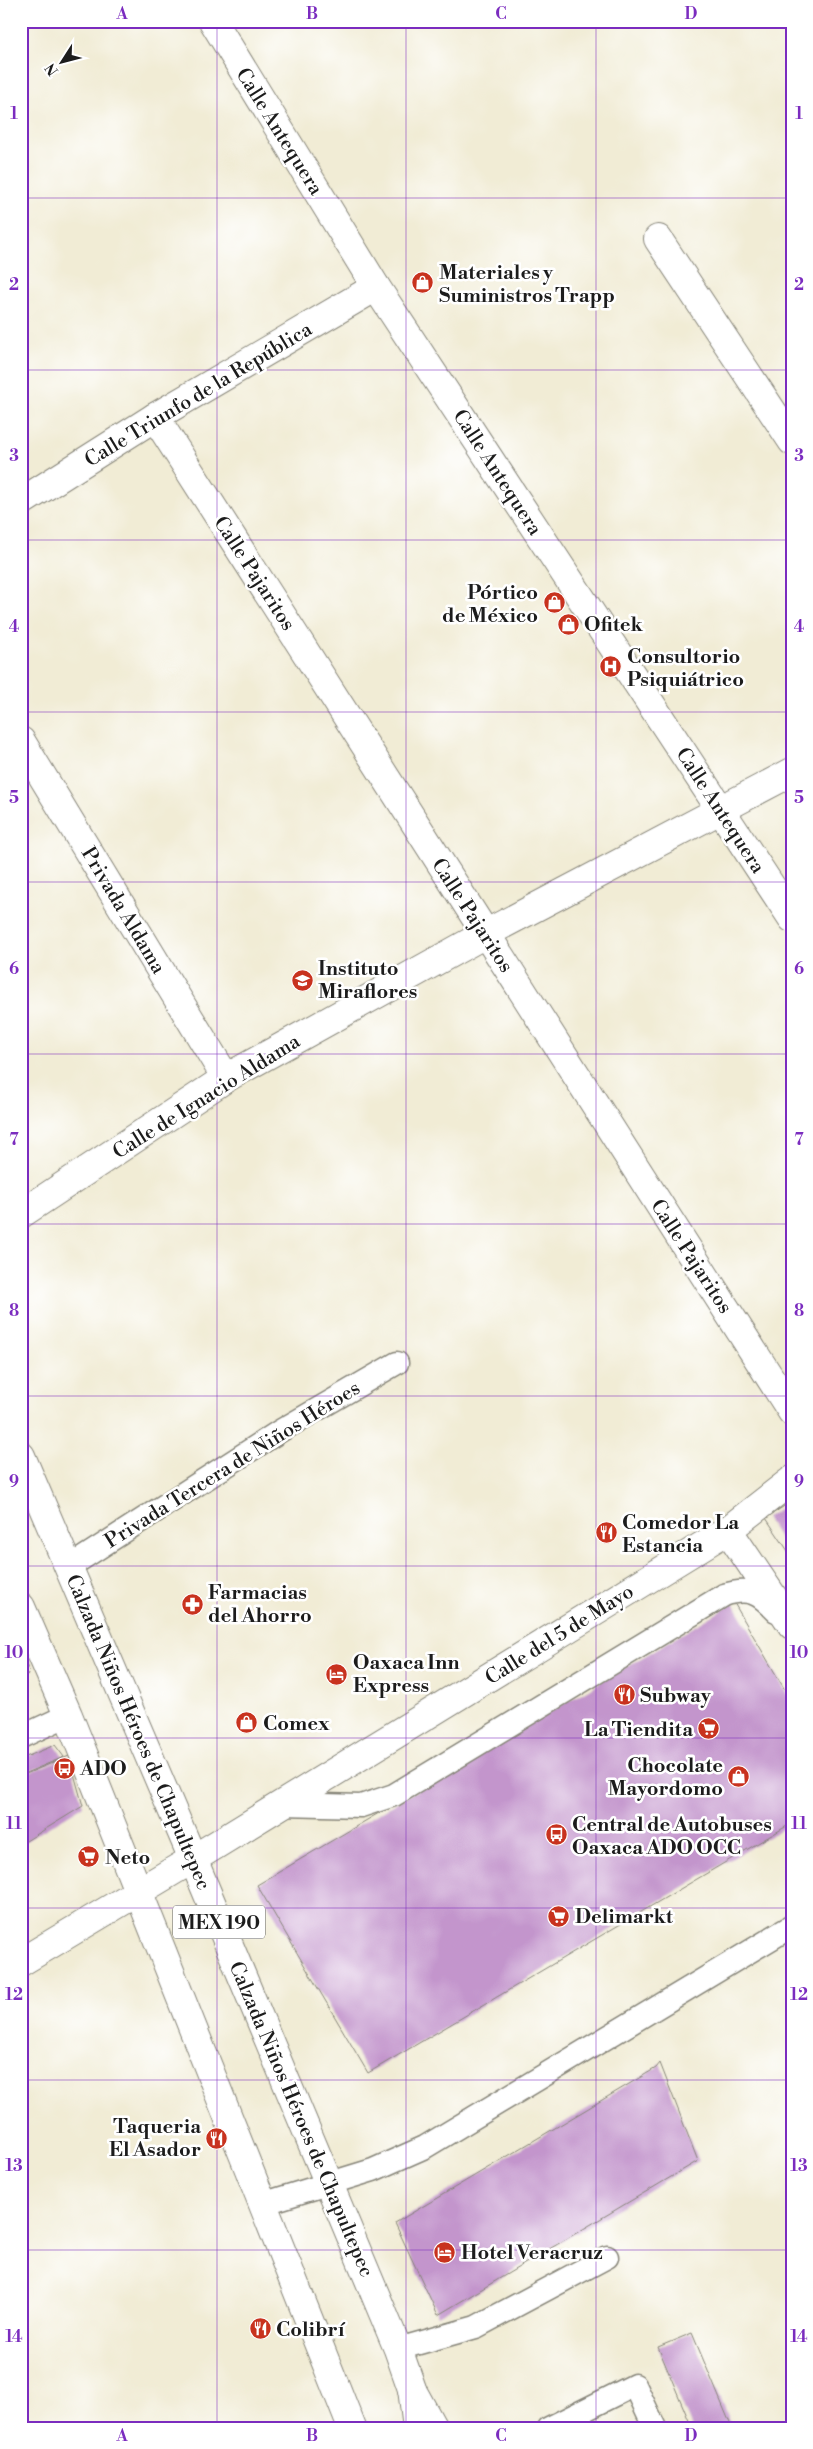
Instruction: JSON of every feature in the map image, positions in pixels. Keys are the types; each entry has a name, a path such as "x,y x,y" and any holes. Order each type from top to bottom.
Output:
{"street":[{"name":"Calle Antequera","path":"213,21 376,286 792,918"},
{"path":"658,240 792,441"},
{"name":"Calle Triunfo de la República","path":"21,502 155,417 376,286"},
{"name":"Calle Pajaritos","path":"155,417 792,1412"},
{"name":"Privada Aldama","path":"21,741 226,1078"},
{"name":"Calle de Ignacio Aldama","path":"21,1214 226,1078 485,934 792,772"},
{"name":"Calzada Niños Héroes de Chapultepec","path":"21,1456 193,1859 398,2349 412,2389 417,2428"},
{"name":"Calle del 5 de Mayo","path":"21,1962 193,1859 728,1530 792,1480"},
{"path":"728,1530 792,1626"},
{"name":"MEX 190","path":"21,1607 68,1715 351,2427"},
{"path":"412,2389 433,2428"}],"lane":[{"name":"Privada Tercera de Niños Héroes","path":"69,1567 280,1431 397,1363"},
{"path":"283,1804 361,1806 394,1795 724,1595 739,1590 754,1592 767,1601 792,1626"},
{"path":"21,1737 68,1715"},
{"path":"262,2204 373,2170 425,2147 792,1926"},
{"path":"398,2349 476,2327 607,2257"},
{"path":"549,2428 635,2384 655,2428"}],"building":[{"path":"792,1501 792,1557 766,1518"},
{"name":"Central de Autobuses Oaxaca ADO OCC","path":"734,1603 792,1702 792,1823 368,2073 257,1885"},
{"path":"21,1654 30,1673 21,1678"},
{"path":"55,1745 64,1757 21,1775 21,1759"},
{"path":"69,1756 83,1806 21,1844 21,1776"},
{"path":"660,2063 698,2161 438,2315 395,2223 656,2068"},
{"path":"692,2333 732,2428 692,2428 658,2347"},
{"path":"588,2416 593,2428 559,2428"}],"place":[{"name":"Materiales y Suministros Trapp","path":"423,283"},
{"name":"Pórtico de México","path":"554,603"},
{"name":"Ofitek","path":"568,624"},
{"name":"Consultorio Psiquiátrico","path":"611,667"},
{"name":"Instituto Miraflores","path":"302,980"},
{"name":"Comedor La Estancia","path":"606,1533"},
{"name":"Farmacias del Ahorro","path":"192,1604"},
{"name":"Oaxaca Inn Express","path":"337,1674"},
{"name":"Subway","path":"624,1695"},
{"name":"Comex","path":"247,1723"},
{"name":"La Tiendita","path":"709,1729"},
{"name":"ADO","path":"64,1768"},
{"name":"Chocolate Mayordomo","path":"739,1777"},
{"name":"Central de Autobuses Oaxaca ADO OCC","path":"556,1835"},
{"name":"Neto","path":"89,1857"},
{"name":"Delimarkt","path":"559,1916"},
{"name":"Taqueria El Asador","path":"217,2138"},
{"name":"Hotel Veracruz","path":"445,2252"},
{"name":"Colibrí","path":"260,2329"}]}
